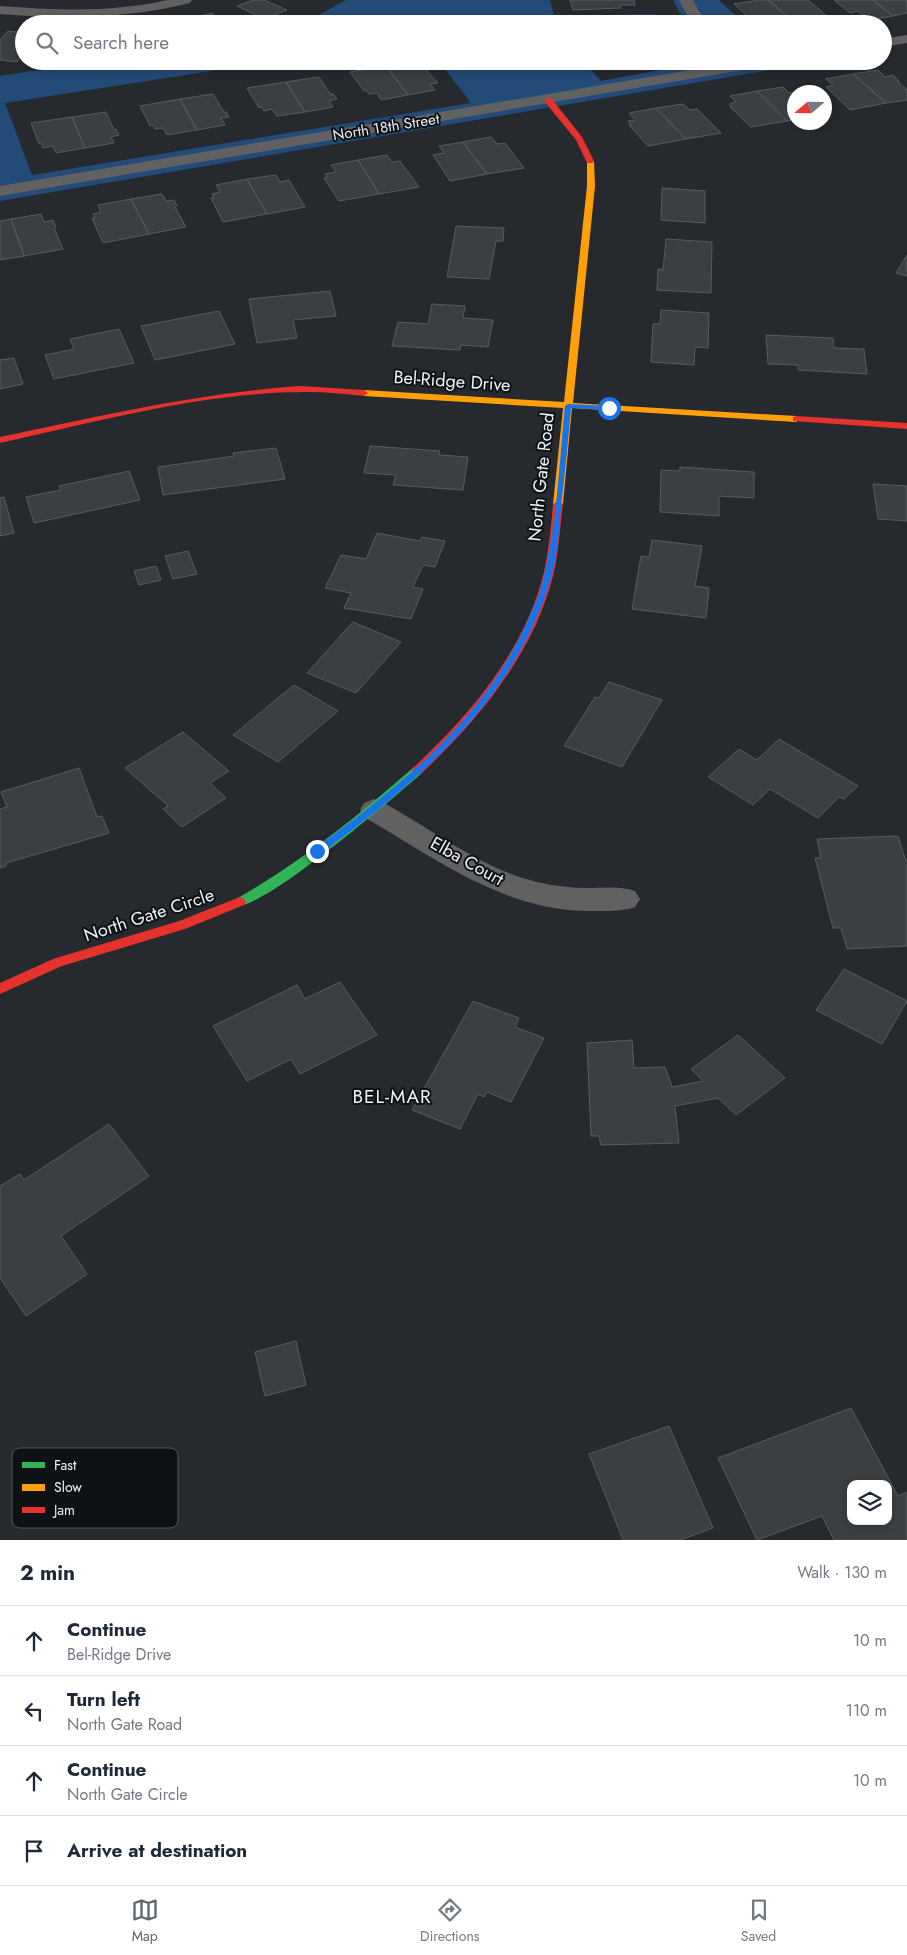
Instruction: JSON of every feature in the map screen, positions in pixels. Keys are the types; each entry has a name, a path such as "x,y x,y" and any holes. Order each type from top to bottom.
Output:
{"street":[{"name":"North Gate Road","path":"374,810 443,748 485,701 522,644 545,588 554,540 591,186 591,166 576,132 548,100"},
{"name":"Bel-Ridge Drive","path":"0,440 210,398 259,391 302,389 907,426"},
{"name":"Elba Court","path":"374,810 483,874 534,894 579,900 625,899"},
{"name":"North Gate Circle","path":"0,989 12,982 92,951 162,932 227,908 276,882 374,810"}],"lane":[{"path":"0,10 47,14 109,14 137,11 185,0"},
{"path":"686,0 694,15"},
{"path":"892,42 907,39"},
{"name":"North 18th Street","path":"0,191 548,100 705,70"}],"shaded area":[{"path":"346,0 550,0 554,15 318,15"},
{"path":"673,0 719,0 735,15 681,15"},
{"path":"657,14 651,15 606,15"},
{"path":"218,70 5,103 32,175 471,103 446,70 591,70 601,81 660,70 769,70 0,201 0,76 31,71"}],"building":[{"path":"253,0 264,0 287,10 274,15 256,15 237,6"},
{"path":"570,0 634,0 635,5 620,5 621,8 573,10"},
{"path":"768,0 786,15 746,15 734,4"},
{"path":"768,0 808,0 826,15 786,15"},
{"path":"834,0 873,0 892,15 863,15 858,11 850,13"},
{"path":"873,0 907,0 907,13 892,15"},
{"path":"8,31 15,32 15,62 0,60 0,40"},
{"path":"389,70 426,70 438,83 430,84 435,90 408,95"},
{"path":"389,70 408,95 381,100 377,93 369,94 366,90 364,91 350,72"},
{"path":"878,70 885,77 893,75 899,81 897,81 907,90 907,100 886,103 853,74"},
{"path":"853,74 886,103 850,110 832,93 833,85 826,79"},
{"path":"319,77 330,94 333,94 337,99 329,101 333,107 305,112 286,82"},
{"path":"286,82 305,112 277,116 272,109 264,111 262,107 259,108 247,88"},
{"path":"783,87 787,91 787,121 757,91"},
{"path":"757,91 787,121 751,127 730,107 732,107 729,104 736,102 730,96"},
{"path":"213,94 229,117 221,118 225,125 197,130 180,99"},
{"path":"180,99 197,130 167,135 163,128 155,129 153,125 150,126 140,106"},
{"path":"683,104 690,110 697,109 721,133 686,139 656,108"},
{"path":"656,108 686,139 648,146 629,125 631,125 628,121 635,120 629,113"},
{"path":"106,112 114,130 116,129 119,135 111,137 114,143 85,148 72,117"},
{"path":"72,117 85,148 56,153 53,146 43,148 41,143 39,144 31,123"},
{"path":"491,137 497,144 505,143 524,168 487,174 463,142"},
{"path":"463,142 487,174 450,181 433,155 444,153 439,146"},
{"path":"387,155 392,162 400,161 419,187 379,194 358,160"},
{"path":"358,160 379,194 339,201 324,178 327,178 325,174 336,172 331,165"},
{"path":"276,175 280,182 289,180 305,207 267,214 247,179"},
{"path":"247,179 267,214 223,222 211,198 214,198 212,194 220,192 216,185"},
{"path":"662,188 705,191 705,223 661,220"},
{"path":"162,194 166,201 174,200 177,206 175,207 186,227 149,234 131,199"},
{"path":"131,199 149,234 103,243 92,218 95,218 93,214 101,212 98,205"},
{"path":"41,214 44,222 53,220 56,227 54,228 63,249 24,256 11,219"},
{"path":"11,219 24,256 0,260 0,221"},
{"path":"456,226 504,228 503,241 496,241 489,279 447,277"},
{"path":"666,239 712,242 711,293 657,290 658,269 663,270"},
{"path":"907,255 907,276 896,273"},
{"path":"330,291 336,316 293,320 297,338 257,343 249,299"},
{"path":"432,304 465,306 463,318 493,320 488,347 461,345 460,350 392,346 398,322 428,324"},
{"path":"661,310 709,313 708,348 695,347 694,365 651,362 653,324 660,324"},
{"path":"219,311 235,344 155,360 141,326"},
{"path":"119,329 134,363 54,379 45,355 74,349 70,339"},
{"path":"766,335 833,338 834,348 864,349 867,374 798,370 798,365 768,364"},
{"path":"14,358 23,384 0,389 0,360"},
{"path":"370,446 440,451 439,455 468,457 463,490 393,485 396,475 364,473"},
{"path":"276,448 285,479 163,495 158,467 234,456 233,453"},
{"path":"680,467 754,472 754,498 719,496 719,516 660,512 661,470 680,471"},
{"path":"129,471 140,500 34,523 26,497 61,490 59,486"},
{"path":"873,484 907,486 907,521 878,519"},
{"path":"4,497 14,533 0,536 0,498"},
{"path":"377,533 420,541 422,537 445,541 435,567 423,565 413,587 423,589 411,619 344,608 351,593 325,588 341,555 366,559"},
{"path":"652,540 702,546 695,586 709,588 706,618 632,609 641,556 649,557"},
{"path":"188,551 197,574 173,579 165,556"},
{"path":"156,566 161,580 139,585 134,571"},
{"path":"353,622 401,642 356,693 307,673"},
{"path":"609,682 662,700 622,767 564,746 595,697 599,698"},
{"path":"294,685 338,711 278,762 233,735"},
{"path":"183,732 229,771 210,783 226,798 182,827 163,809 168,806 125,768"},
{"path":"779,739 858,786 844,799 839,797 818,818 770,789 753,805 708,777 739,749 757,760"},
{"path":"79,768 97,817 102,816 109,833 6,863 6,866 0,868 0,809 7,807 1,792"},
{"path":"898,836 907,865 907,946 847,949 841,928 833,928 815,858 821,858 817,839"},
{"path":"844,969 907,1001 882,1044 816,1010"},
{"path":"340,982 377,1035 300,1074 291,1059 247,1081 213,1026 297,985 305,999"},
{"path":"473,1001 519,1018 515,1027 544,1038 511,1102 487,1092 484,1097 478,1094 460,1129 412,1110"},
{"path":"738,1035 785,1078 736,1115 718,1098 675,1106 679,1143 601,1145 599,1136 591,1136 587,1043 632,1040 634,1068 665,1067 672,1087 703,1081 691,1069"},
{"path":"109,1124 149,1176 61,1236 87,1274 26,1316 0,1278 0,1186 20,1174 24,1180"},
{"path":"296,1341 306,1385 265,1396 255,1352"},
{"path":"851,1408 889,1480 847,1480 847,1525 892,1525 892,1485 898,1496 907,1492 907,1540 834,1540 822,1516 757,1540 718,1458"},
{"path":"669,1426 713,1528 680,1540 623,1540 589,1454"}],"traffic: fast":[{"path":"240,902 263,889 332,842 418,770"}],"traffic: slow":[{"path":"558,504 591,186 590,161"},
{"path":"364,393 796,419"}],"traffic: jam":[{"path":"548,100 579,139 590,161"},
{"path":"0,440 186,401 262,391 308,389 364,393"},
{"path":"796,419 907,426"},
{"path":"418,770 459,730 477,708 495,685 525,636 549,573 558,504"},
{"path":"0,989 28,974 58,962 211,915 240,902"}],"district":[{"name":"BEL-MAR","path":"392,1096"}],"route":[{"path":"317,851 374,810 443,748 485,701 522,644 545,588 554,540 568,406 609,408"}]}
